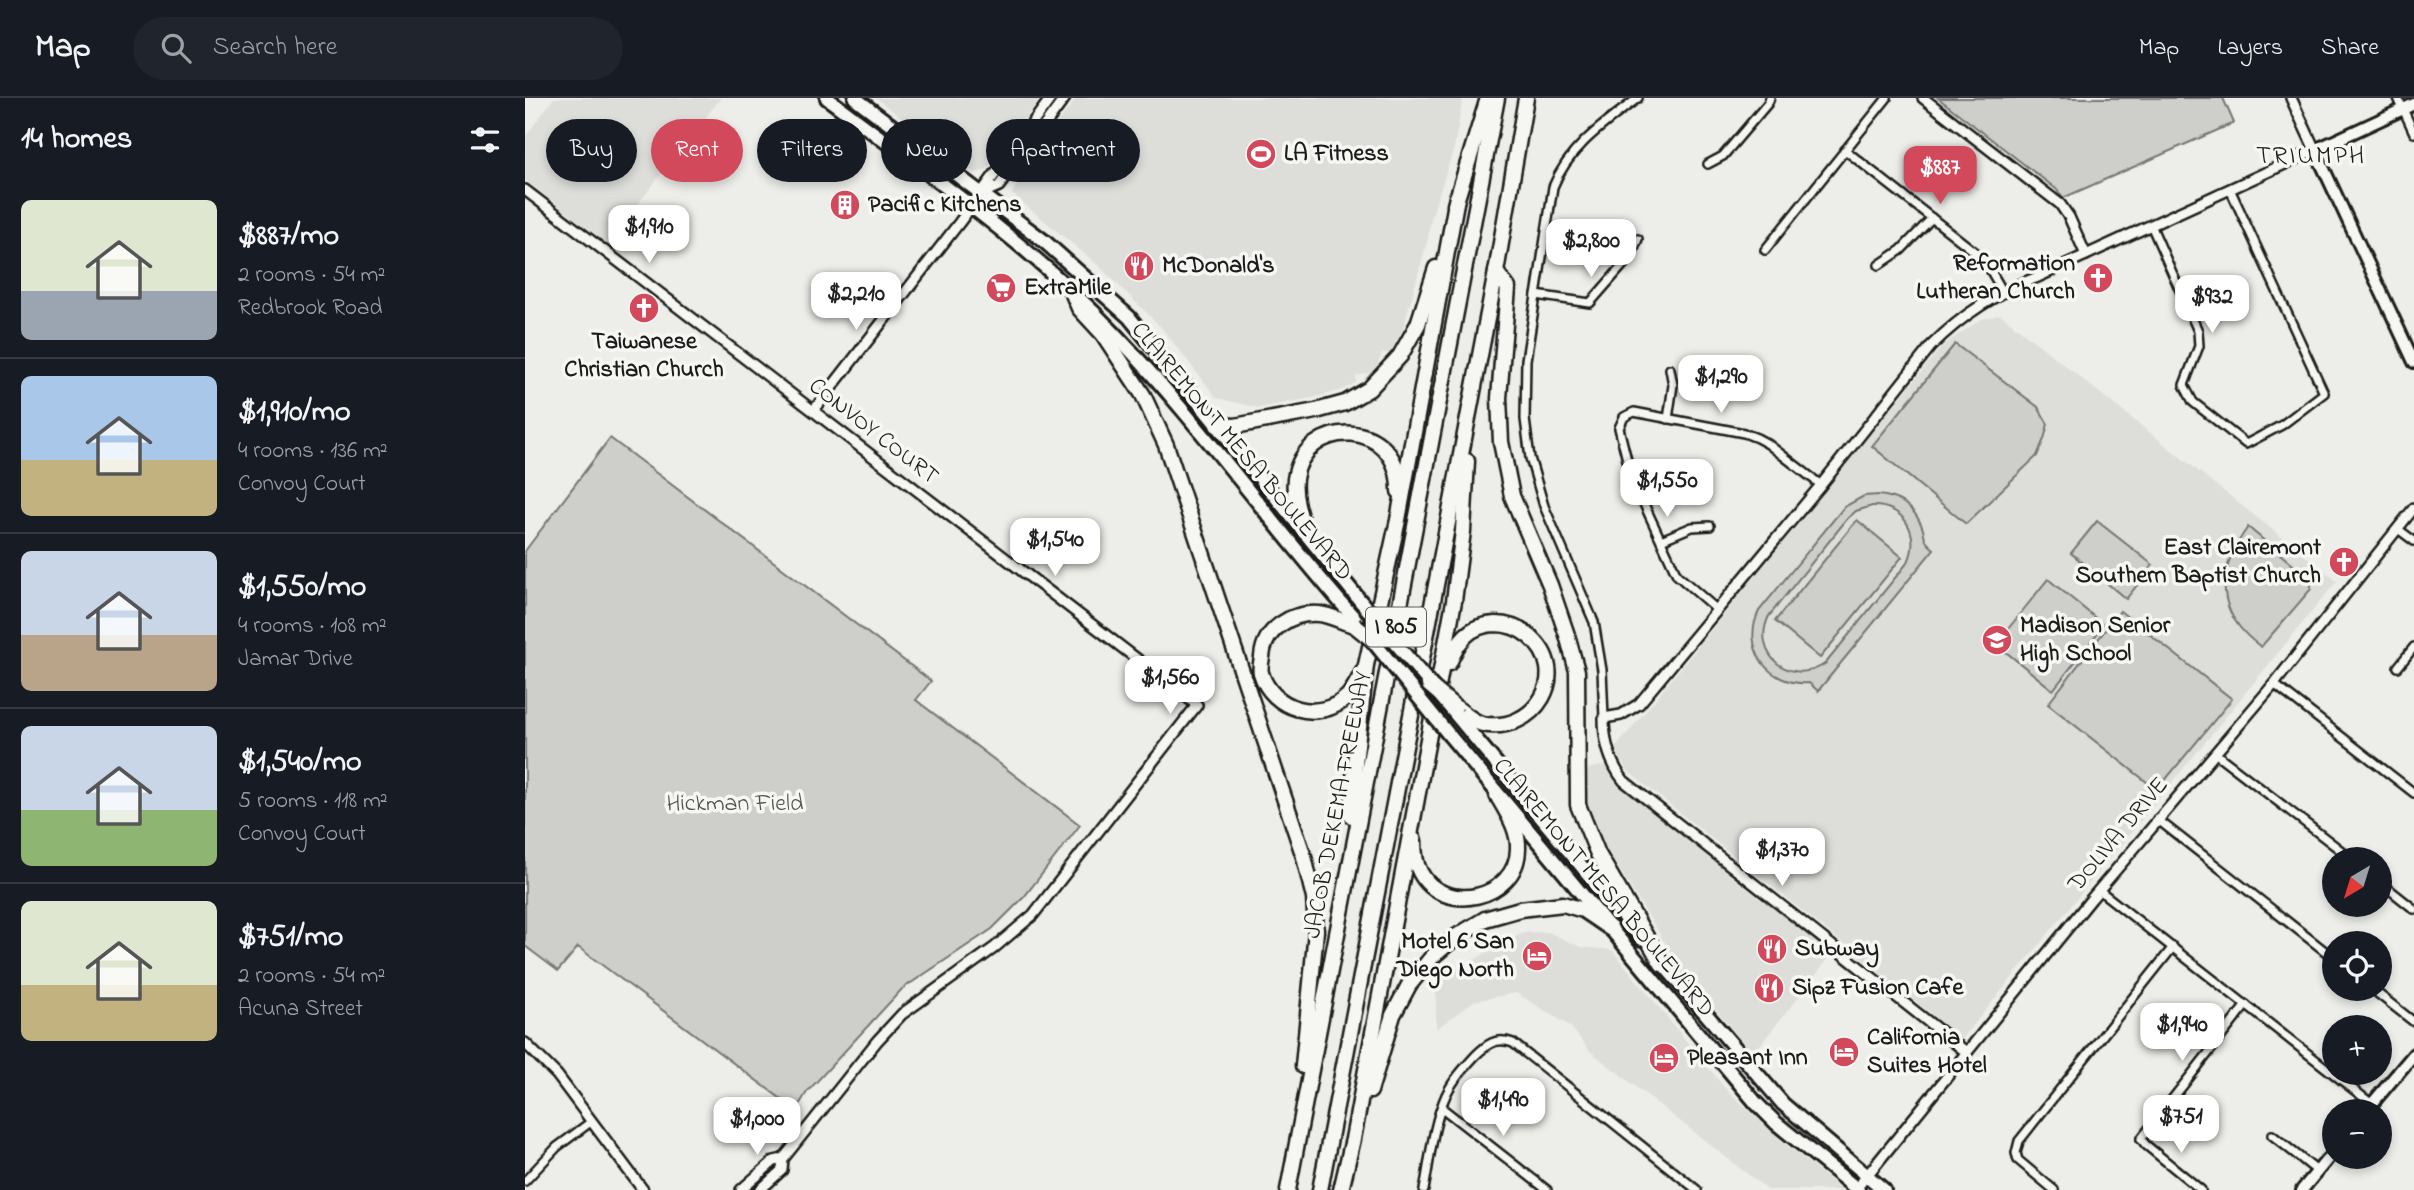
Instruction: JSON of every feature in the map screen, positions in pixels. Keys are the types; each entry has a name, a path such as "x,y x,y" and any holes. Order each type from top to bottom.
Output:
{"highway":[{"path":"1217,425 1235,426 1317,411 1345,403 1369,388 1400,356 1418,324 1488,98"},
{"name":"JACOB DEKEMA FREEWAY","path":"1288,1190 1497,98"},
{"name":"I 805","path":"1320,1190 1496,272 1526,98"},
{"path":"1349,870 1355,763 1366,665 1398,520 1457,197"},
{"path":"1496,272 1508,288 1499,398 1501,442 1513,496 1550,585 1577,671 1578,805 1598,855 1663,964"},
{"path":"1073,293 1079,308 1103,334 1137,385 1166,445 1299,844 1314,898 1316,931 1294,1156"},
{"path":"1342,1190 1417,800 1434,686 1463,531 1472,397"},
{"path":"1305,532 1295,492 1297,469 1314,445 1339,434 1364,435 1384,447 1399,477 1398,520"},
{"path":"1366,665 1348,696 1330,709 1307,712 1276,699 1261,672 1263,643 1281,623 1302,615 1321,614 1356,623 1374,641"},
{"path":"1491,624 1521,629 1544,652 1549,666 1549,682 1543,697 1520,720 1504,726 1479,724 1455,711 1434,686 1457,643 1471,631 1491,624"},
{"path":"1417,800 1414,842 1419,871 1438,891 1474,897 1504,883 1517,860 1519,848 1516,830 1497,794"},
{"path":"1353,1139 1393,1015 1409,985 1432,957 1457,936 1485,919 1520,909 1563,904 1583,910 1611,929"}],"main road":[{"name":"CLAIREMONT MESA BOULEVARD","path":"827,98 1032,256 1113,331 1163,386 1356,623"},
{"name":"CLAIREMONT MESA BOULEVARD","path":"855,98 1044,241 1129,317 1362,603 1434,686"},
{"path":"2414,104 2315,150 2414,362"},
{"name":"CLAIREMONT MESA BOULEVARD","path":"1374,641 1497,794 1756,1103 1776,1123 1857,1189"},
{"name":"CLAIREMONT MESA BOULEVARD","path":"1455,711 1663,964 1783,1104 1884,1190"},
{"path":"2376,1099 2414,1054"},
{"path":"2302,1190 2322,1165"}],"street":[{"path":"814,410 981,194 1051,98"},
{"path":"981,194 999,186 1065,98"},
{"path":"1637,98 1583,141 1560,170 1553,187 1526,360 1525,418 1530,458 1544,506 1594,622 1602,670 1604,734 1609,754 1615,770 1624,781 1965,1051"},
{"path":"1708,164 1723,156 1770,98"},
{"path":"1765,250 1887,98"},
{"path":"1923,98 2060,204 2069,217 2086,255"},
{"path":"1604,718 1621,715 1639,704 1821,485 1931,346 1947,331 1979,306 2003,292 2315,150 2291,98"},
{"path":"2398,98 2414,133"},
{"path":"1845,150 1984,259 2003,292"},
{"path":"2151,225 2198,331 2199,346 2184,385 2193,402 2246,444 2282,425 2324,393 2230,189"},
{"name":"CONVOY COURT","path":"525,190 1197,705 1033,915 994,948 902,1014 877,1041 783,1159"},
{"path":"1879,265 1901,250 1932,218"},
{"path":"1536,295 1590,303 1631,256 1638,239"},
{"path":"1668,419 1673,386 1670,369"},
{"path":"1716,609 1677,575 1631,476 1619,428 1624,417 1633,412 1744,433 1768,444 1821,485"},
{"name":"DOLIVA DRIVE","path":"1857,1189 1965,1051 2157,819 2274,684 2414,508"},
{"path":"1661,540 1692,527 1710,526"},
{"path":"2398,529 2414,541"},
{"path":"2398,667 2414,647"},
{"path":"2274,684 2414,793"},
{"path":"2215,753 2336,847"},
{"path":"2157,819 2322,949"},
{"path":"2099,890 2246,1005 2359,1099"},
{"path":"2392,892 2414,909"},
{"path":"2054,1190 2022,1164 2015,1153 2019,1141 2173,947"},
{"path":"2387,1001 2414,1022"},
{"path":"2201,1190 2141,1139 2246,1005"},
{"path":"1423,1190 1446,1095 1459,1073 1482,1049 1503,1039 1513,1042 1696,1190"},
{"path":"525,1043 557,1075 643,1190"},
{"path":"1443,1108 1547,1190"},
{"path":"525,1181 557,1147 592,1121"},
{"path":"2272,1135 2317,1171"},
{"path":"741,1190 774,1161 783,1159 782,1170 760,1190"}],"shaded area":[{"path":"554,98 721,98 704,119 651,119 651,182 655,182 607,243 525,180 525,137"},
{"path":"876,98 1041,98 1025,119 986,119 986,170 974,173 972,119 903,119"},
{"path":"1077,98 1463,98 1454,148 1431,218 1403,329 1390,353 1382,353 1377,366 1369,373 1356,376 1356,383 1339,391 1259,408 1217,398 1160,326 1098,265 1012,194 1018,182 1140,182 1140,119 1060,119"},
{"name":"Madison Senior High School","path":"2000,314 2337,581 1962,1039 1629,772 1614,750 1943,345 1980,320"},
{"path":"1605,765 1637,791 1663,819 1746,888 1833,953 1753,1054 1680,967 1588,814 1582,780 1588,769"},
{"path":"1548,932 1580,947 1612,950 1724,1087 1784,1143 1842,1190 1768,1190 1590,1051 1570,1026 1516,993 1474,1001 1436,1029 1436,993 1444,977 1521,933"}],"green space":[{"path":"1938,98 2223,98 2234,123 2063,198 2056,189"},
{"path":"1955,344 2038,407 2048,424 2037,456 1966,524 1872,446"},
{"name":"Hickman Field","path":"610,438 931,681 916,700 1080,825 1024,897 992,929 902,989 807,1092 796,1110 578,947 558,971 525,946 525,551"},
{"path":"1864,496 1886,496 1904,503 1918,518 1926,540 1934,549 1818,691 1809,683 1781,678 1770,671 1756,651 1754,625 1759,611 1844,507","holes":["1872,506 1893,510 1907,523 1912,541 1908,562 1826,663 1813,670 1800,672 1778,664 1765,643 1769,616 1847,519 1856,511"]},
{"path":"1857,520 1902,557 1820,658 1775,621"},
{"path":"2097,521 2153,565 2126,599 2071,553"},
{"path":"2248,527 2311,580 2311,589 2261,647 2235,620 2225,591 2230,560"},
{"path":"2048,579 2104,625 2053,690 1996,644"},
{"path":"2120,611 2232,699 2157,790 2048,704"}],"place":[{"name":"LA Fitness","path":"1261,154"},
{"name":"Pacific Kitchens","path":"845,205"},
{"name":"McDonald's","path":"1139,266"},
{"name":"Reformation Lutheran Church","path":"2098,278"},
{"name":"ExtraMile","path":"1001,288"},
{"name":"Taiwanese Christian Church","path":"644,308"},
{"name":"East Clairemont Southern Baptist Church","path":"2344,562"},
{"name":"Madison Senior High School","path":"1997,640"},
{"name":"Subway","path":"1772,949"},
{"name":"Motel 6 San Diego North","path":"1537,956"},
{"name":"Sipz Fusion Cafe","path":"1769,988"},
{"name":"California Suites Hotel","path":"1844,1052"},
{"name":"Pleasant Inn","path":"1664,1058"}],"district":[{"name":"TRIUMPH","path":"2311,157"}]}
